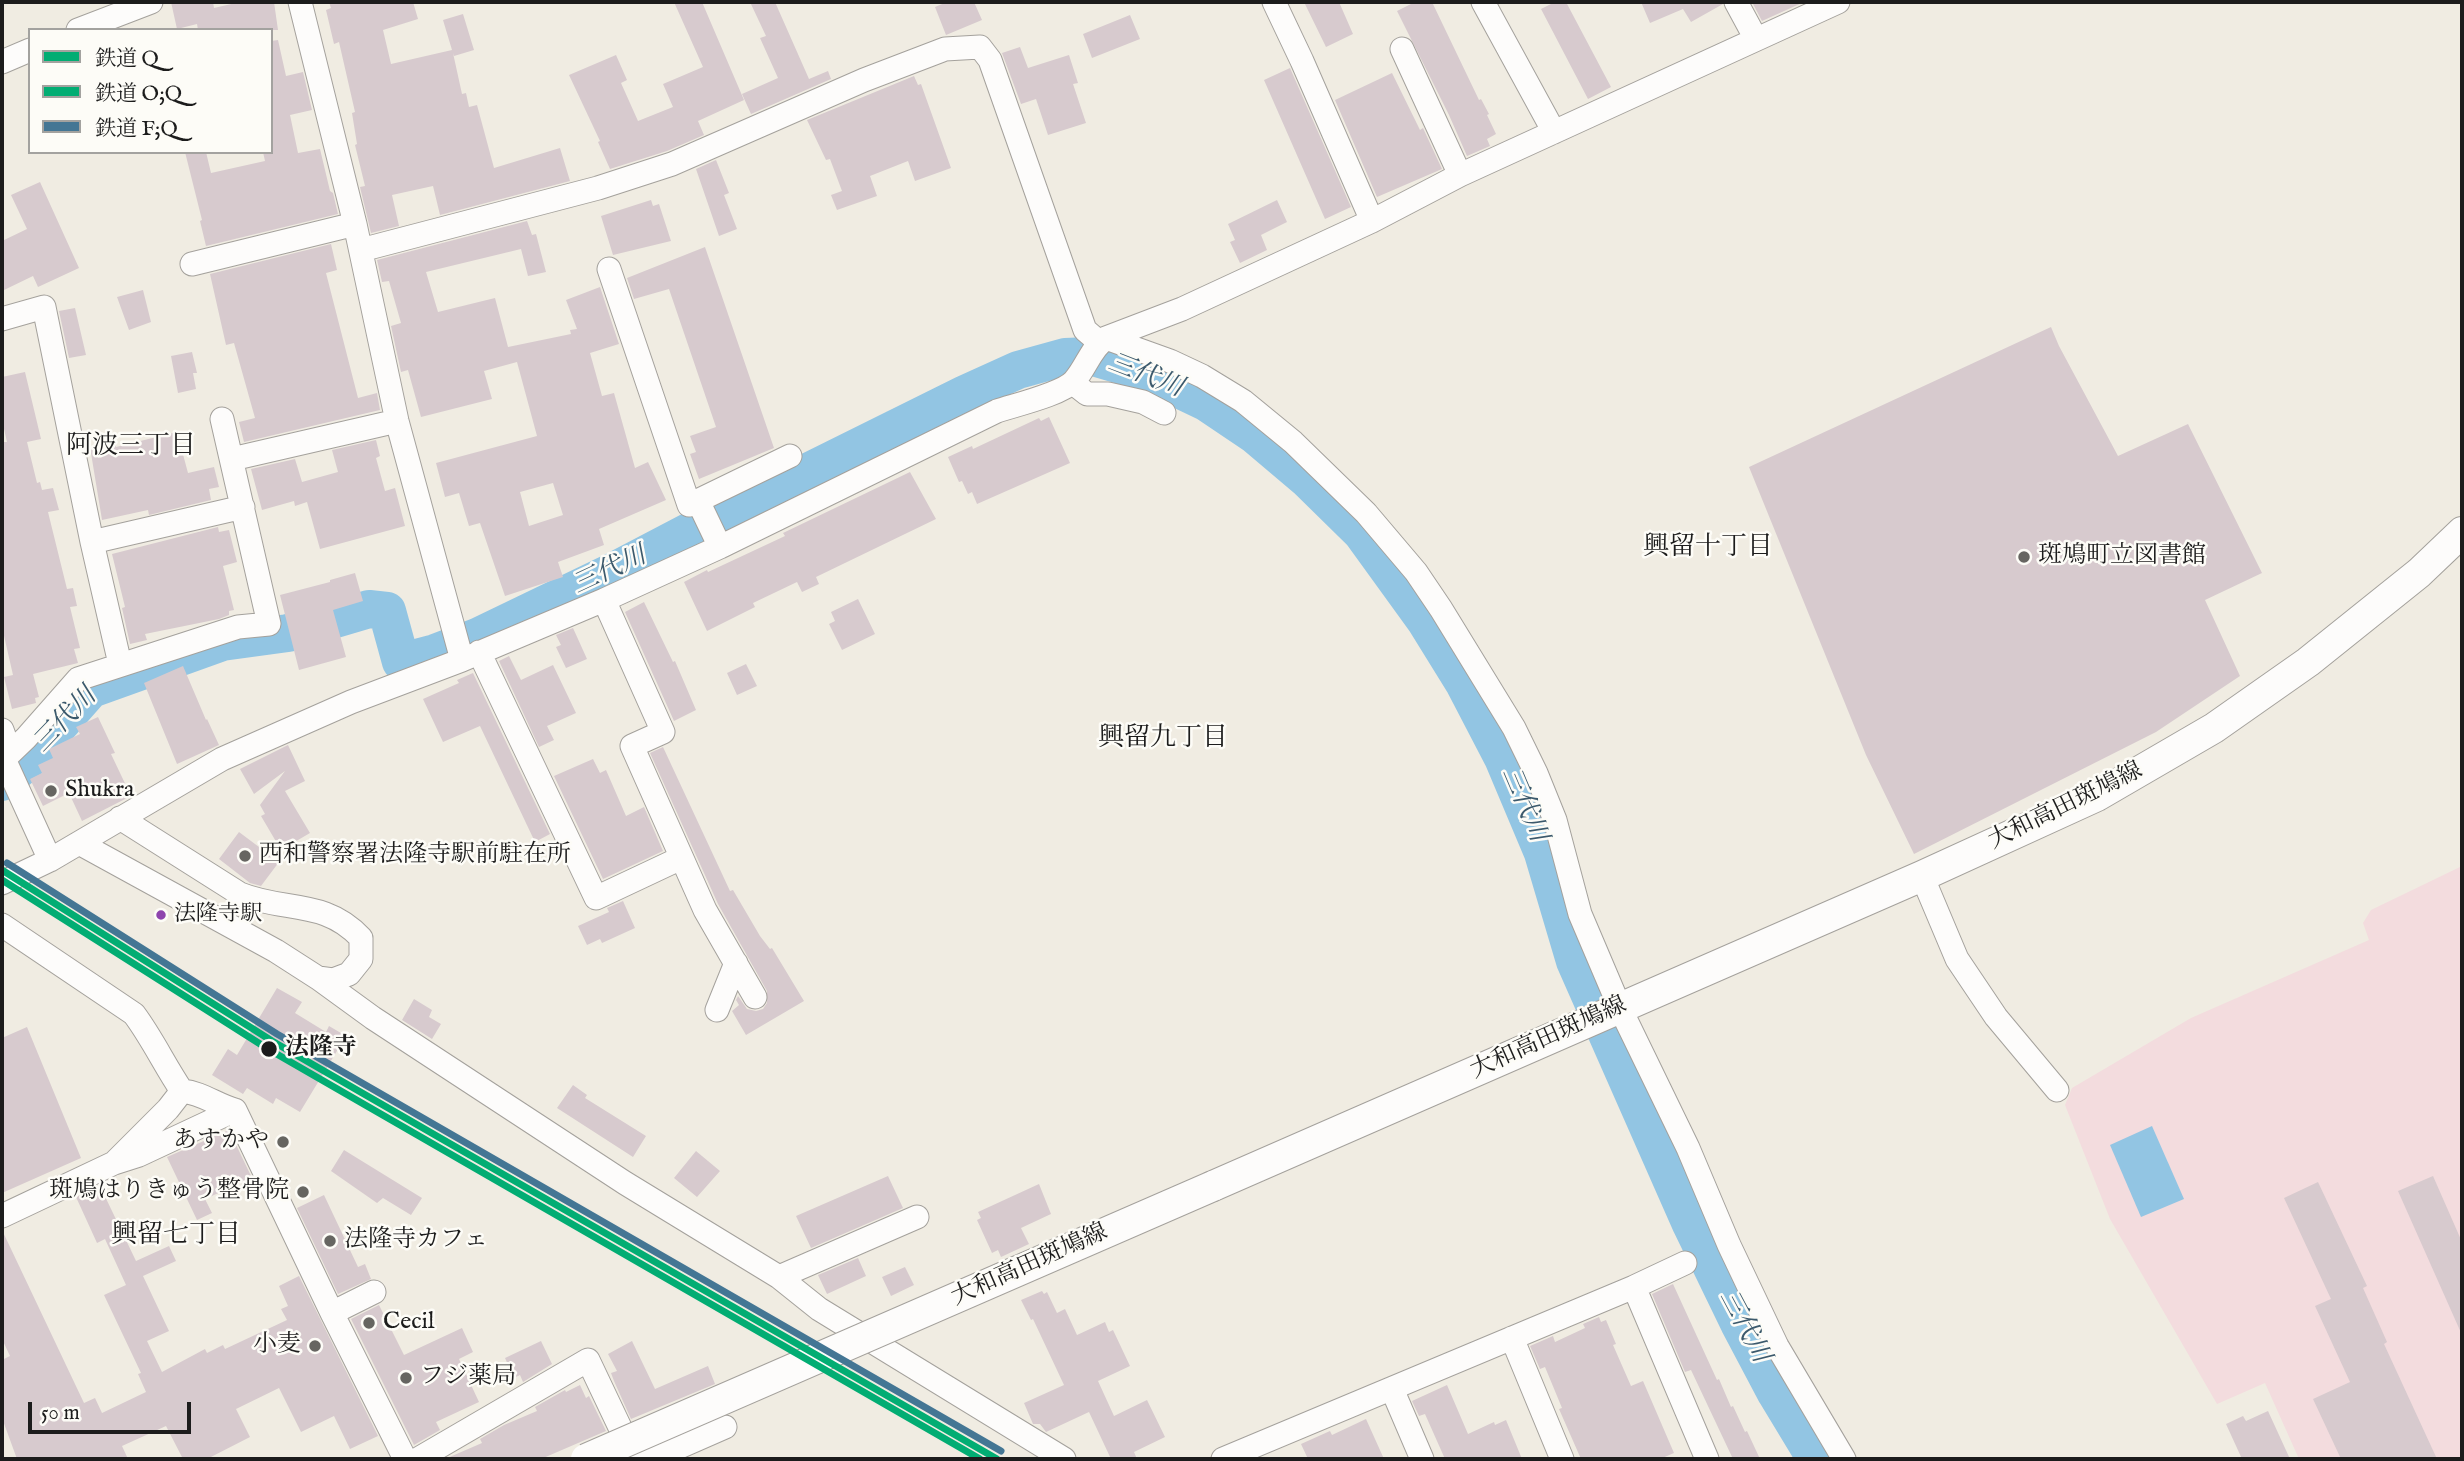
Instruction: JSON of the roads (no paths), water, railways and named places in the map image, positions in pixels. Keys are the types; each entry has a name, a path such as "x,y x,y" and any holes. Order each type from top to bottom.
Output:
{"main road":[{"name":"大和高田斑鳩線","path":"586,1459 1922,876 2097,796 2214,728 2308,662 2419,573 2462,532"}],"street":[{"path":"83,28 151,2"},
{"path":"300,2 355,224 397,421 452,625 596,898 681,858"},
{"path":"1274,2 1303,61 1372,221"},
{"path":"1483,2 1554,132"},
{"path":"1736,2 1756,39"},
{"path":"2,883 50,860 222,759 351,702 604,600 717,541 997,411 1073,383 1103,340 1182,309 1372,221 1460,175 1833,3"},
{"path":"361,250 598,188 672,164 864,80 945,49 980,47 990,60 1085,330 1103,340 1181,366 1202,376 1243,401 1293,442 1366,513 1416,572 1478,669 1514,728 1536,773 1555,820 1580,914 1620,1007 1688,1148 1729,1245 1777,1346 1844,1459"},
{"path":"1402,49 1460,175"},
{"path":"2,62 28,51"},
{"path":"192,264 355,224"},
{"path":"609,269 689,505 701,506 790,456"},
{"path":"2,319 44,307 120,664"},
{"path":"1073,383 1087,394 1108,394 1143,402 1164,413"},
{"path":"8,765 26,738 78,678 238,627 269,624 222,419"},
{"path":"232,459 397,421"},
{"path":"701,506 717,541"},
{"path":"92,542 243,507"},
{"path":"604,600 663,732 632,746 705,910 755,997"},
{"path":"2,730 8,765 50,860"},
{"path":"120,818 240,894 258,901 318,911 346,922 361,938 361,959 349,974 333,980 318,978"},
{"path":"79,843 276,951 625,1183 779,1277 819,1309 1064,1459"},
{"path":"1922,876 1957,959 1996,1017 2057,1090"},
{"path":"2,925 134,1014 182,1091 197,1093 220,1106 235,1110 405,1459"},
{"path":"718,1010 736,963"},
{"path":"114,1163 168,1109 182,1091"},
{"path":"2,1216 235,1110"},
{"path":"779,1277 917,1217"},
{"path":"1223,1459 1273,1450 1392,1389 1685,1263"},
{"path":"1634,1287 1707,1459"},
{"path":"332,1313 374,1292"},
{"path":"1512,1338 1562,1459"},
{"path":"418,1459 588,1360 635,1459"},
{"path":"1392,1389 1422,1459"},
{"path":"652,1459 725,1427"}],"water":[{"path":"2152,1126 2184,1199 2141,1217 2110,1145"}],"waterway":[{"name":"三代川","path":"2,782 24,765 91,689 222,642 288,633 369,609 387,611 401,662 435,653 477,637 614,571 717,517 1018,370 1065,357 1090,356 1141,371 1206,402 1255,435 1307,479 1362,533 1425,620 1464,683 1503,758 1543,853 1575,961 1691,1224 1776,1393 1816,1459"}],"rail line":[{"name":"F;Q","path":"7,863 277,1034 1001,1451"},
{"name":"Q","path":"2,870 272,1041 997,1459"},
{"name":"O;Q","path":"2,880 268,1049 980,1459"}],"place":[{"name":"斑鳩町立図書館","path":"2024,557"},
{"name":"Shukra","path":"51,791"},
{"name":"西和警察署法隆寺駅前駐在所","path":"245,856"},
{"name":"法隆寺駅","path":"161,915"},
{"name":"法隆寺","path":"269,1049"},
{"name":"あすかや","path":"283,1142"},
{"name":"斑鳩はりきゅう整骨院","path":"303,1192"},
{"name":"法隆寺カフェ","path":"330,1241"},
{"name":"Cecil","path":"369,1323"},
{"name":"小麦","path":"315,1346"},
{"name":"フジ薬局","path":"406,1378"}],"district":[{"name":"阿波三丁目","path":"131,448"},
{"name":"興留十丁目","path":"1708,549"},
{"name":"興留九丁目","path":"1163,740"},
{"name":"興留七丁目","path":"176,1237"}]}
